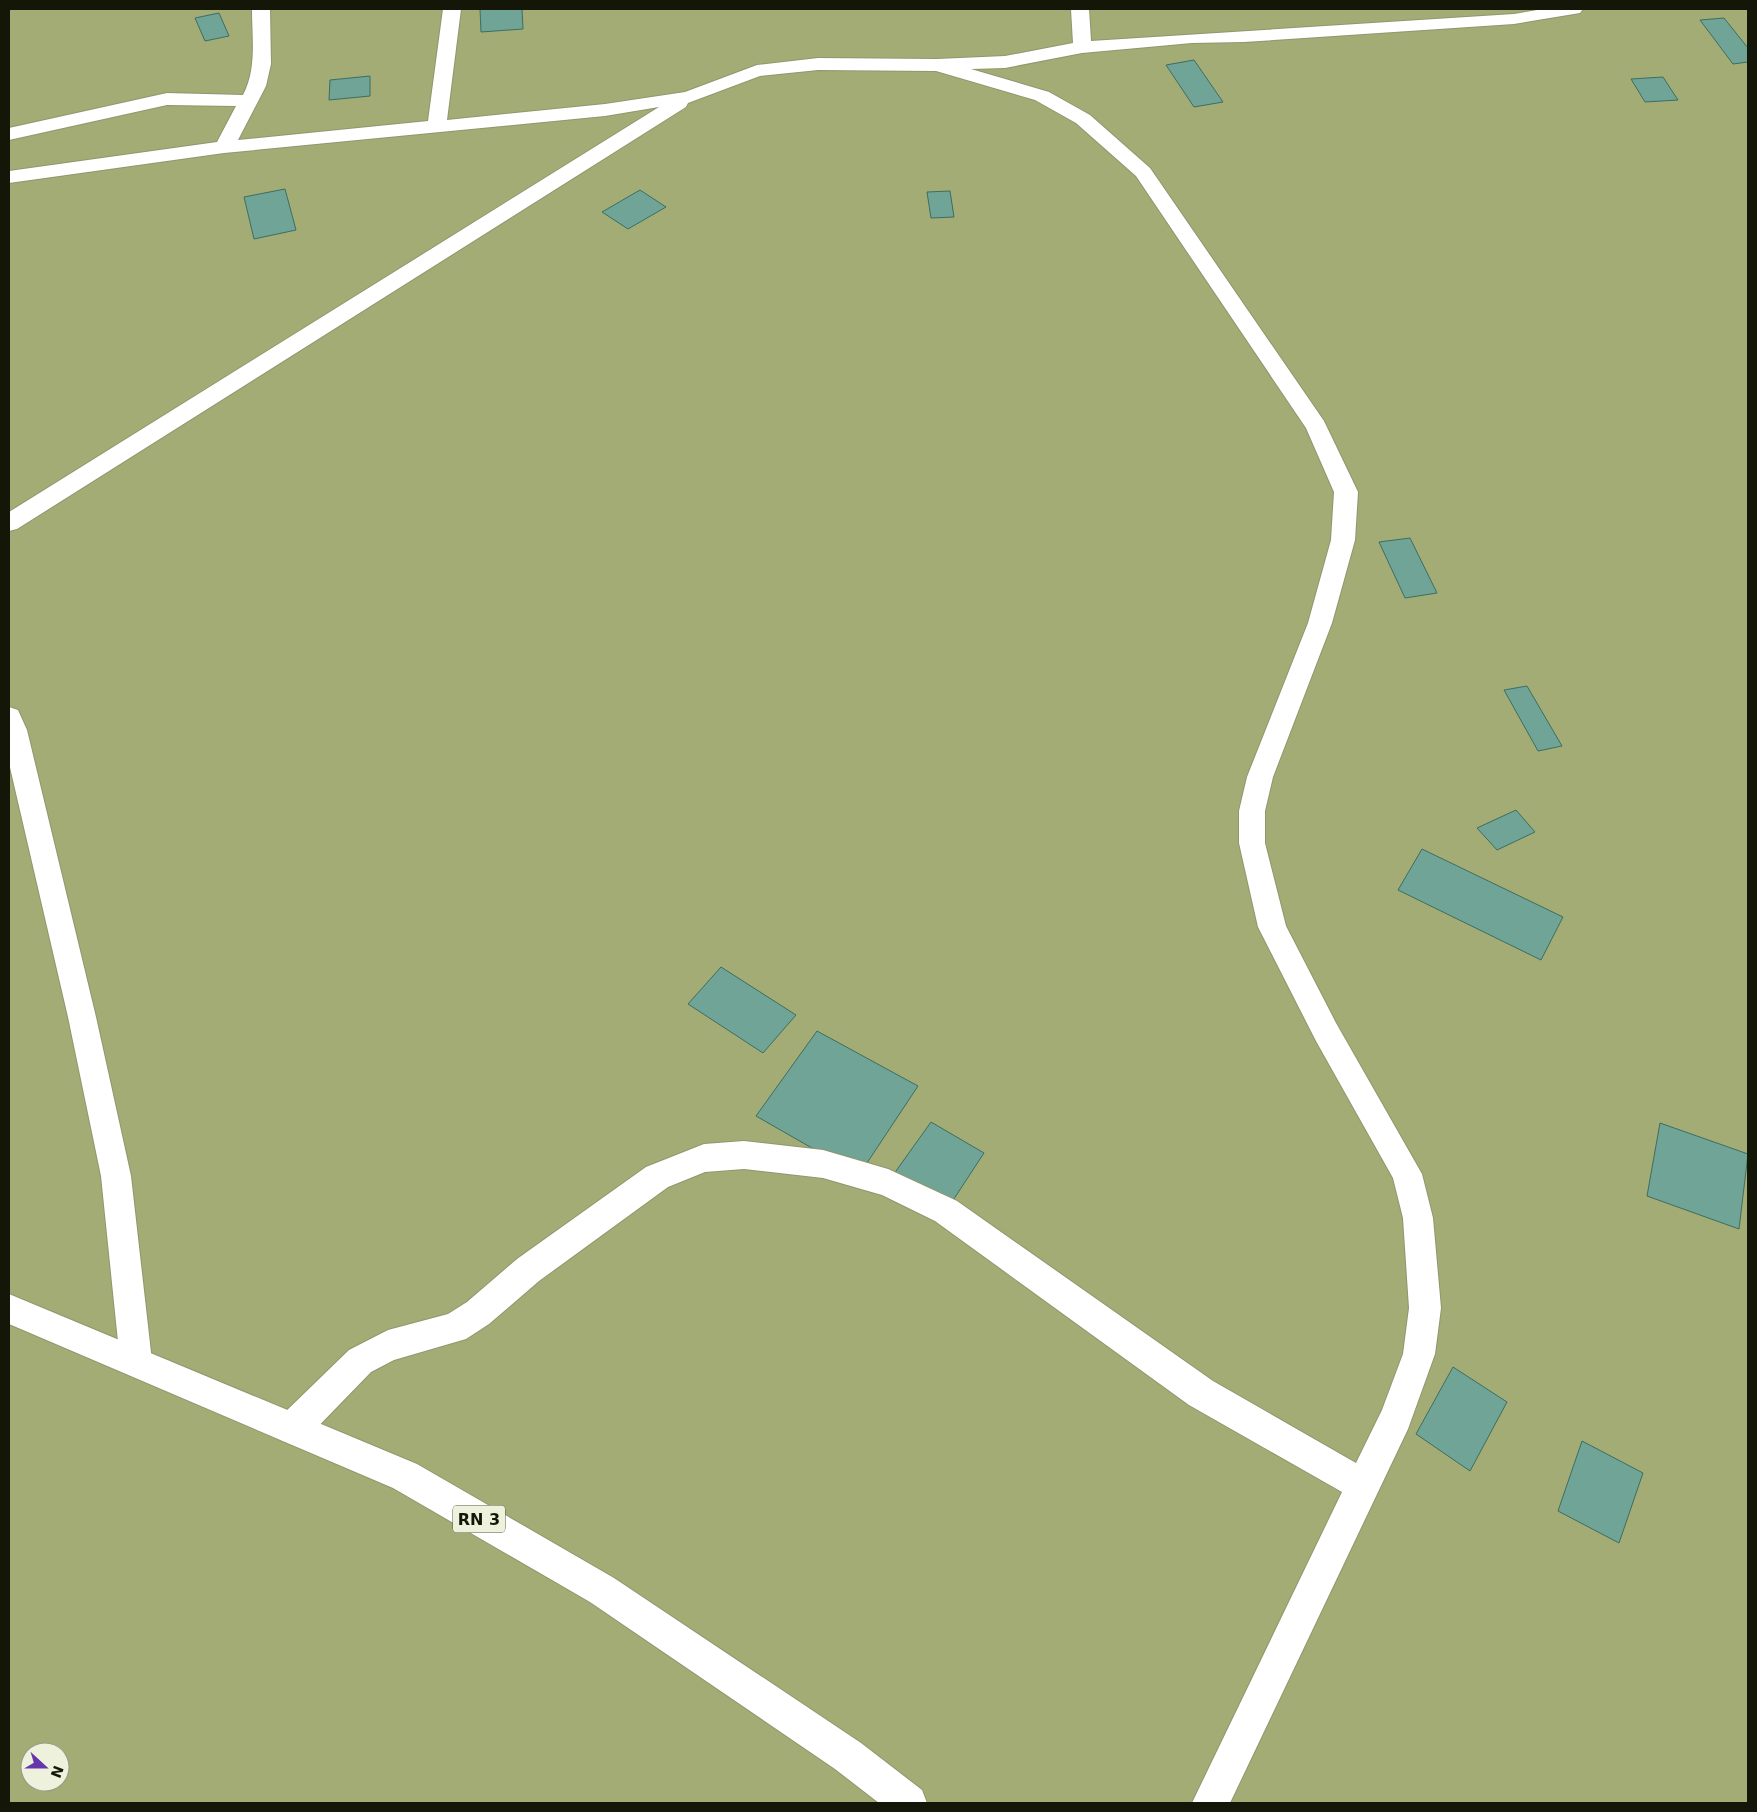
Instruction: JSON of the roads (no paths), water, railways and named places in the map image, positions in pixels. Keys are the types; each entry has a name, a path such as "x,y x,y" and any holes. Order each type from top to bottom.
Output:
{"main road":[{"path":"224,147 257,86 262,64 261,9"},
{"path":"437,124 452,9"},
{"path":"1080,9 1082,48"},
{"path":"9,523 688,97 757,71 818,64 937,65 1005,62 1082,48 1192,38 1244,37 1400,25 1514,19 1574,9"},
{"path":"937,65 1042,96 1083,119 1143,172 1316,426 1346,492 1343,540 1320,624 1260,777 1252,811 1252,843 1272,927 1326,1032 1407,1174 1418,1218 1425,1308 1420,1354 1396,1417 1211,1803"},
{"path":"9,177 224,147 437,124 605,110 688,97"},
{"path":"9,134 137,104 167,99 250,101"},
{"path":"9,717 14,730 82,1018 116,1176 136,1360"},
{"path":"293,1428 360,1361 388,1346 455,1328 478,1313 528,1270 657,1177 704,1158 744,1155 823,1164 888,1182 946,1211 1201,1394 1364,1486"},
{"name":"RN 3","path":"9,1309 136,1360 405,1476 602,1590 848,1756 910,1803"}]}
